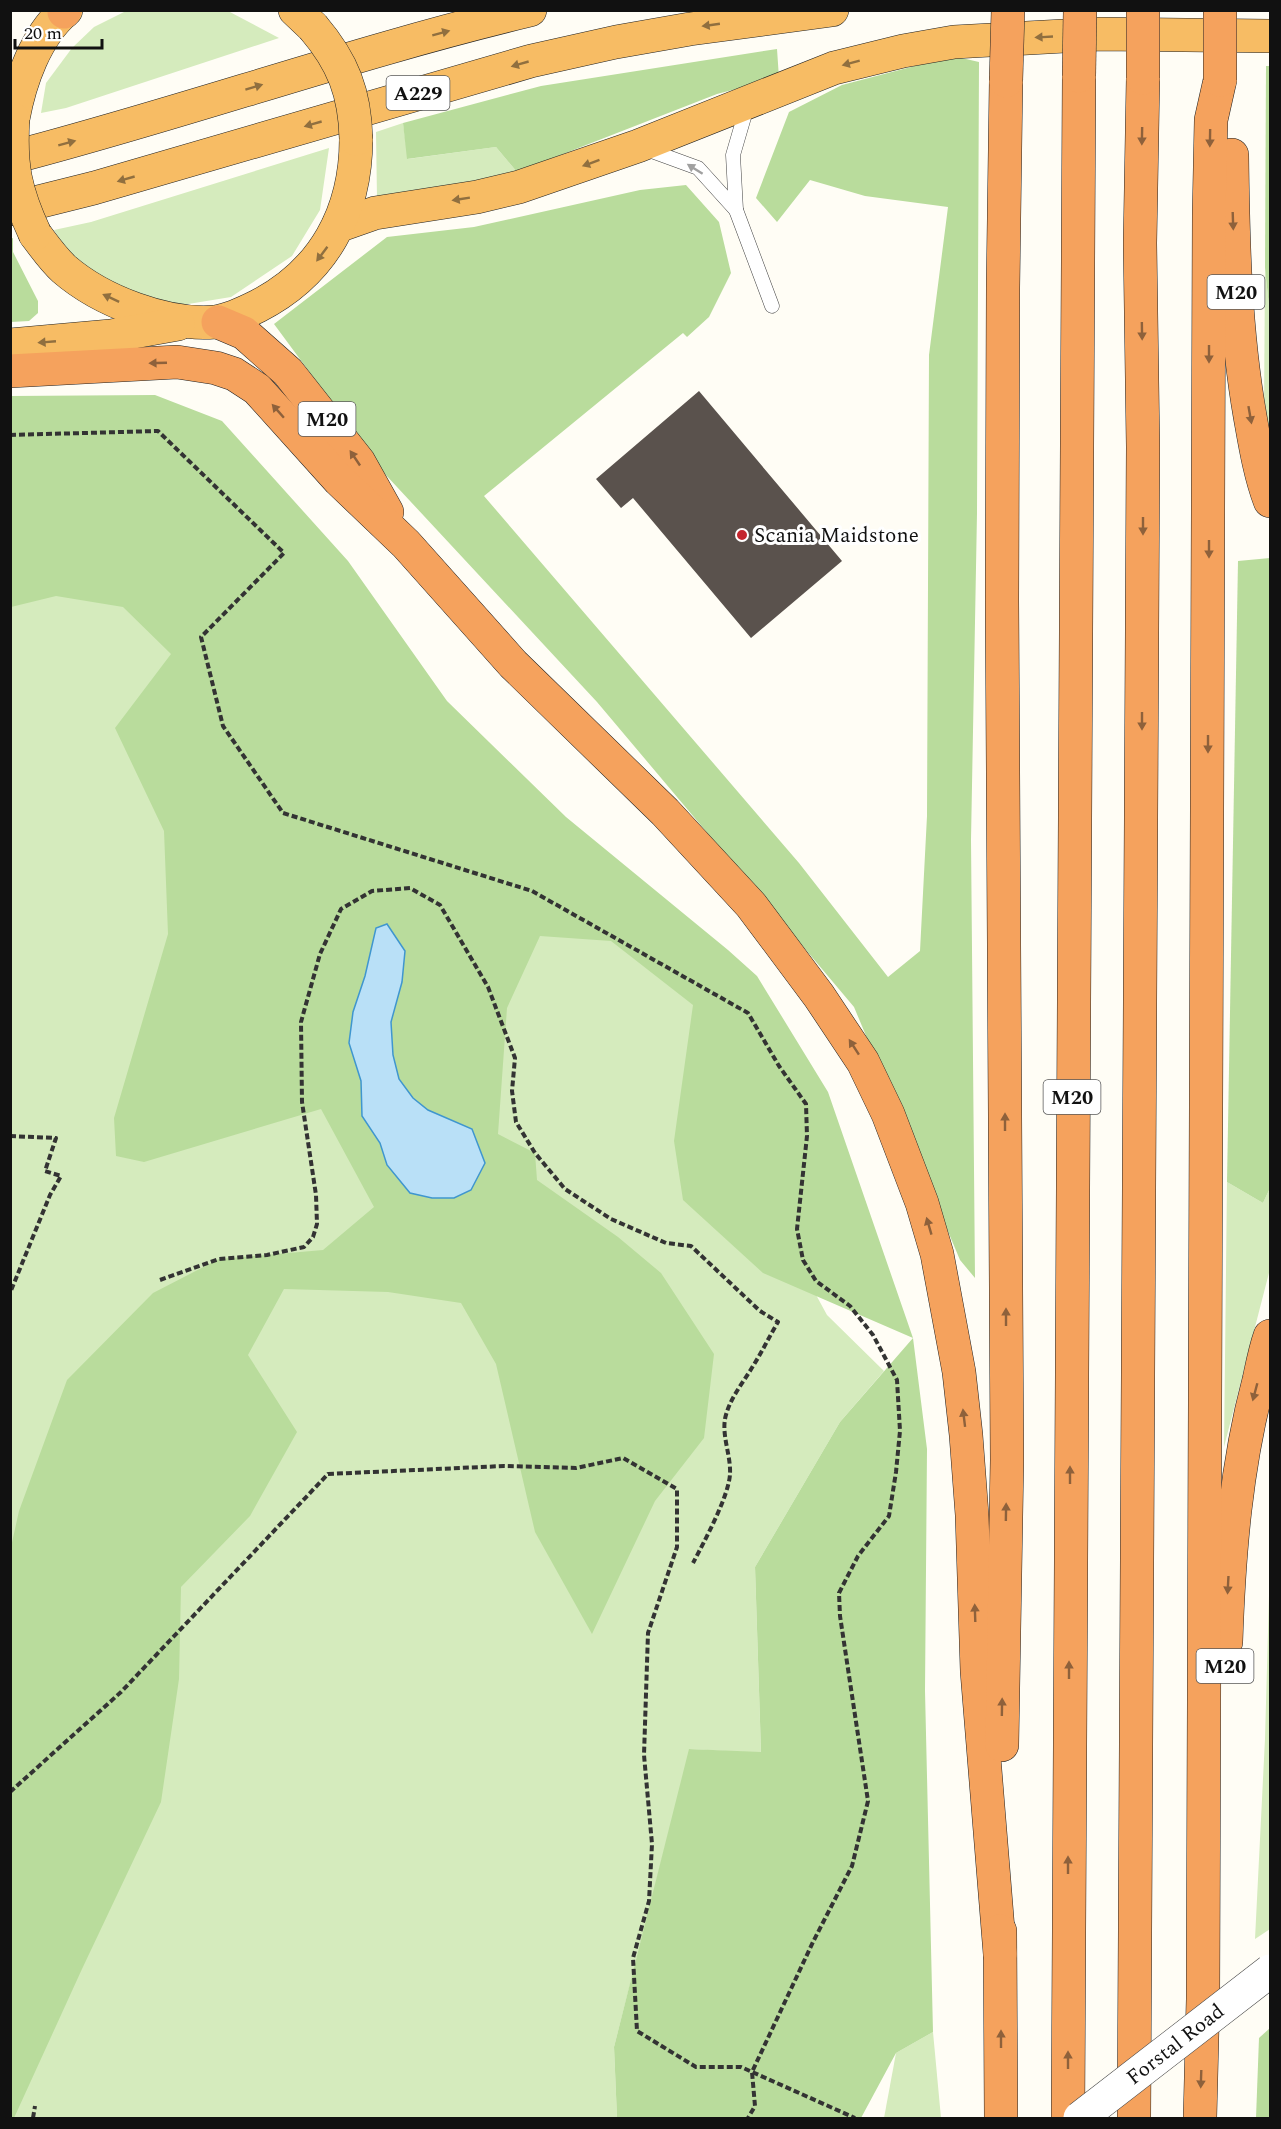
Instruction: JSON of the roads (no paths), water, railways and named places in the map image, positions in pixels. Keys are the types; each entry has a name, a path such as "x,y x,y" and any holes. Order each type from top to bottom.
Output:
{"highway":[{"name":"A229","path":"10,158 75,141 439,33 530,10"},
{"name":"A229","path":"10,209 105,185 531,61 616,42 690,29 832,10"},
{"name":"M20","path":"1001,2118 1000,1954 1007,1460 1002,600 1003,288 1008,10"},
{"name":"M20","path":"1068,2118 1080,10"},
{"path":"1134,2118 1143,482 1140,243 1143,10"},
{"name":"M20","path":"1200,2118 1203,2000 1209,215 1211,120 1220,80 1220,10"},
{"path":"65,11 51,24 25,73 13,119 11,156 14,175 20,198 35,234 62,268 100,293 129,307 203,322"},
{"path":"10,345 111,336 203,322 249,311 294,283 316,262 338,226 349,196 356,139 352,97 344,72 326,43 304,19"},
{"path":"338,226 375,213 477,197 519,187 638,146 834,68 903,51 954,42 1101,34 1270,36"},
{"path":"10,54 42,41"},
{"name":"M20","path":"1220,80 1232,120 1236,300 1243,375 1255,446 1270,501"},
{"name":"M20","path":"203,322 244,333 288,372 359,462 406,544"},
{"name":"M20","path":"10,371 177,362 199,364 234,374 266,398 339,480 406,544 513,664 665,812 751,904 791,957 863,1062 911,1170 937,1254 959,1372 972,1515 977,1671 1000,1954"},
{"name":"M20","path":"1203,2000 1222,1751 1230,1547 1250,1413 1270,1336"}],"street":[{"name":"Forstal Road","path":"1080,2118 1270,1971"}],"lane":[{"path":"749,100 733,156 736,210 772,306"},
{"path":"638,146 698,168 736,210"}],"water":[{"path":"387,924 405,951 402,982 391,1022 393,1055 399,1079 413,1098 428,1110 472,1129 485,1163 471,1190 454,1198 432,1198 410,1193 387,1165 380,1143 362,1116 361,1081 349,1043 353,1012 365,976 376,928"}],"place":[{"name":"Scania Maidstone","path":"742,535"}]}
